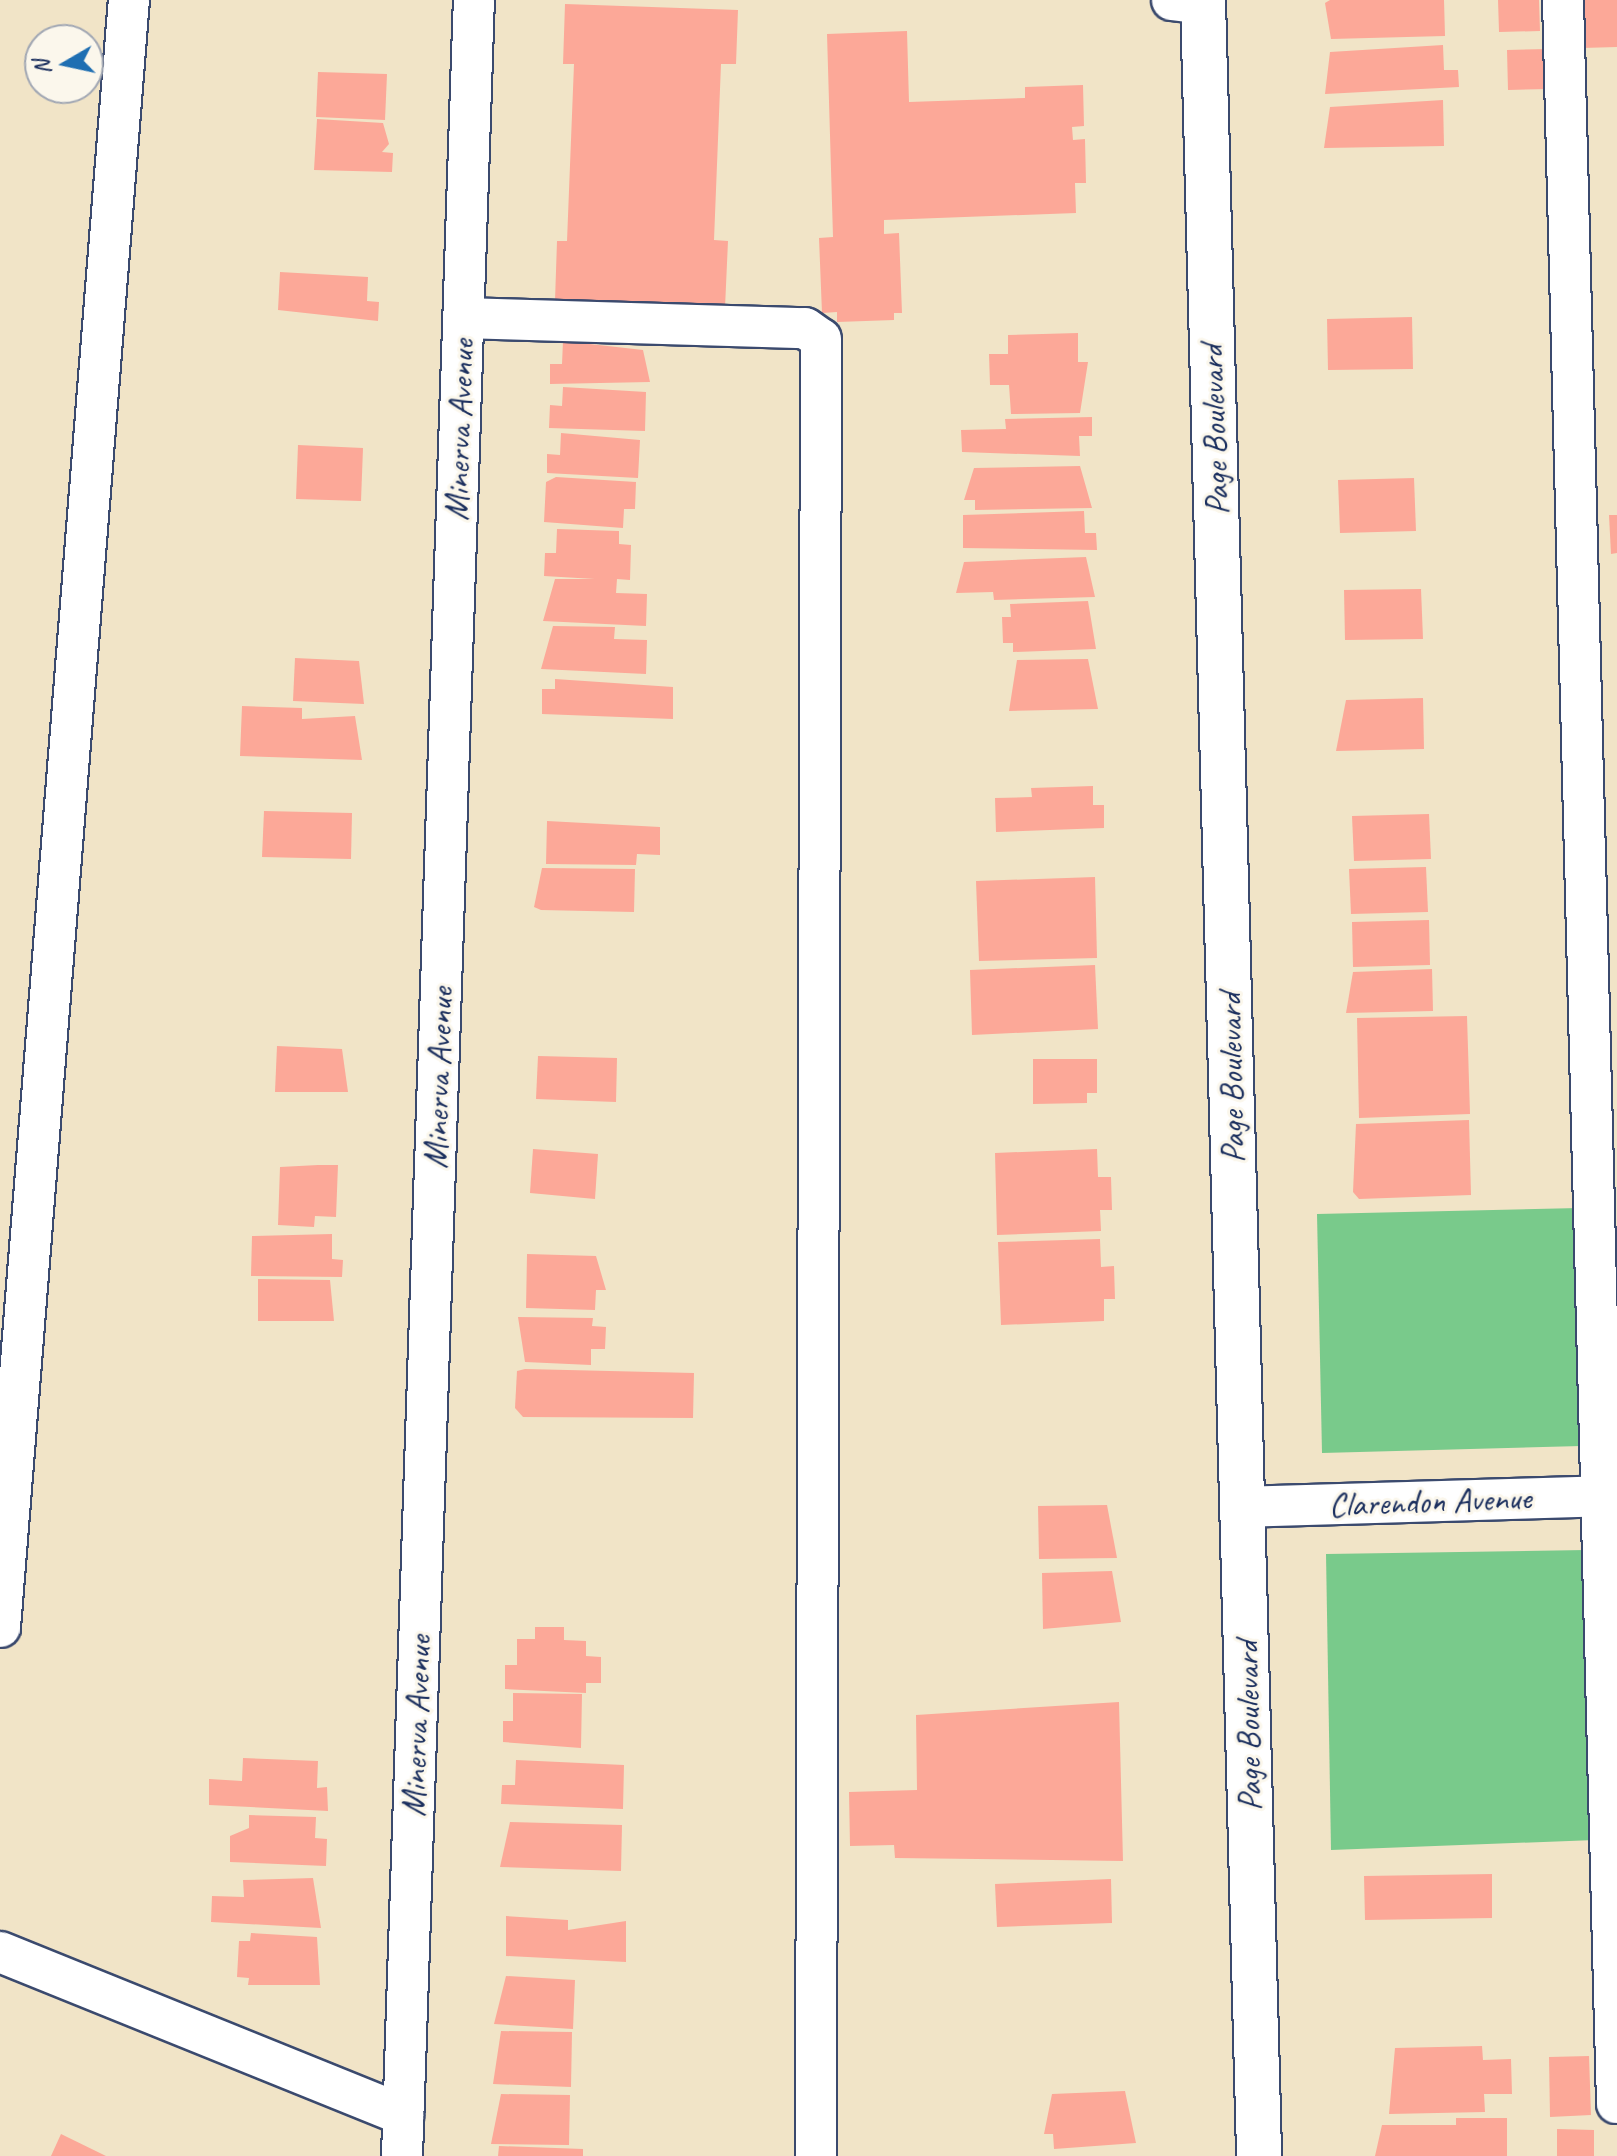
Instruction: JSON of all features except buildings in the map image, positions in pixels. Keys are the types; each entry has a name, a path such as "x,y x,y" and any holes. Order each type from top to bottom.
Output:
{"main road":[{"name":"Page Boulevard","path":"1193,1 1242,1507 1259,2156"}],"street":[{"path":"0,1627 129,0"},
{"name":"Minerva Avenue","path":"402,2156 474,0"},
{"path":"1563,0 1608,1496 1617,2103"},
{"path":"463,318 805,328 821,339 816,2156"},
{"name":"Clarendon Avenue","path":"1242,1507 1608,1496"},
{"path":"0,1952 403,2115"}],"green space":[{"path":"1579,1208 1581,1446 1322,1453 1317,1214"},
{"path":"1586,1550 1595,1840 1331,1850 1326,1554"}]}
